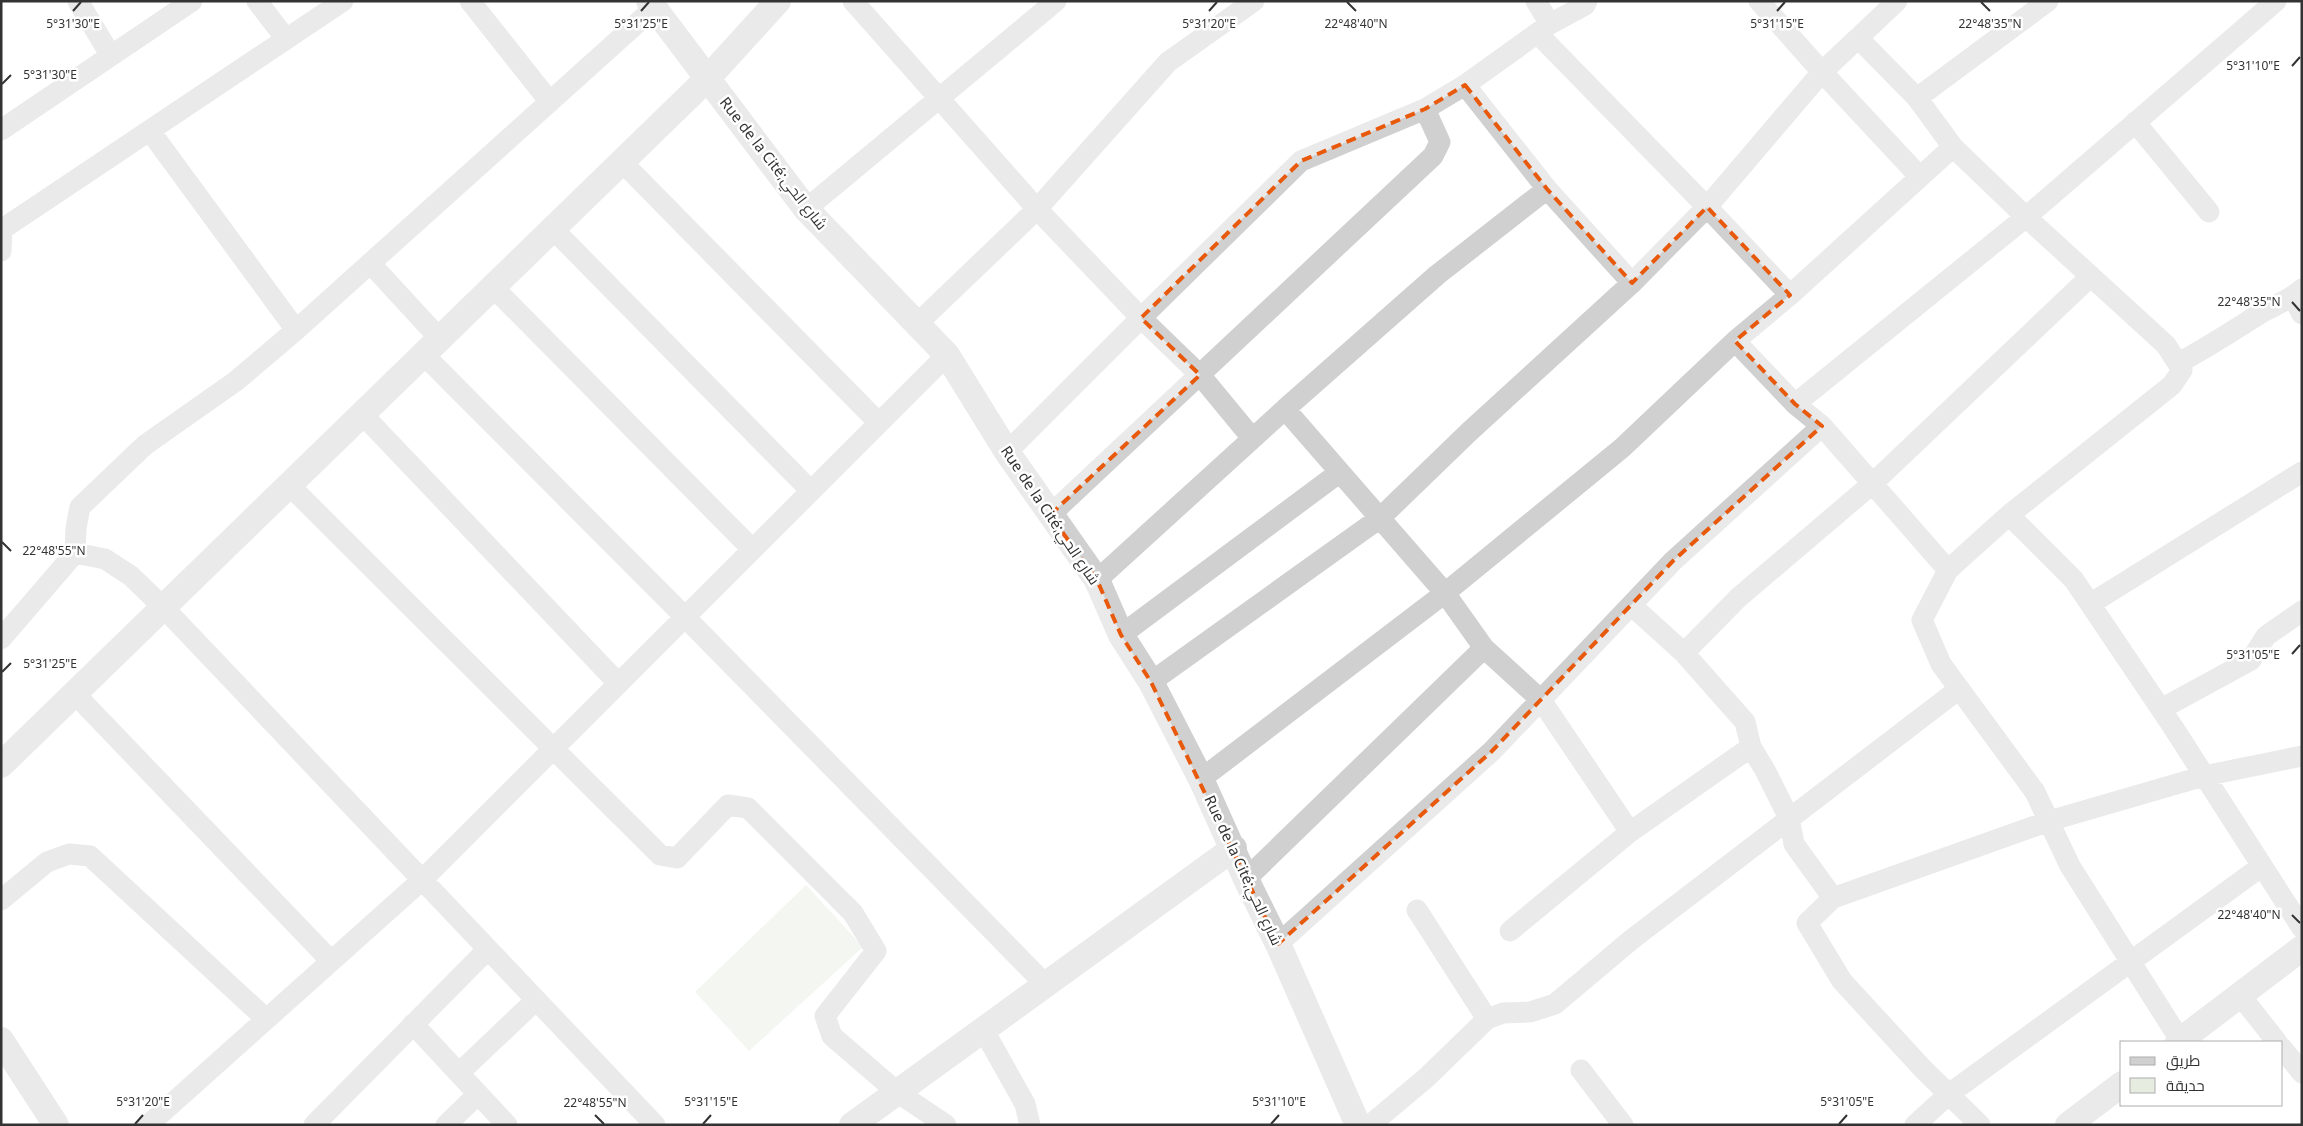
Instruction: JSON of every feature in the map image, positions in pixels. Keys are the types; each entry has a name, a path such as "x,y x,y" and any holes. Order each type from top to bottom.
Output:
{"street":[{"path":"78,1 111,56"},
{"path":"1,130 111,56 167,8 192,1"},
{"path":"257,1 286,39"},
{"path":"1,250 2,230 343,1"},
{"path":"470,1 550,102"},
{"path":"1,765 707,79 778,1"},
{"path":"854,1 1037,209 1141,318 1200,375 1252,438"},
{"path":"806,208 940,99 1056,1"},
{"path":"917,324 1037,209 1168,62 1254,1"},
{"path":"1536,1 1544,29 1790,295"},
{"path":"1007,452 1301,161 1425,109 1465,85 1544,29 1585,5 1587,1"},
{"path":"1759,1 1920,177"},
{"path":"1151,682 1380,518 1469,432 1632,283 1708,207 1822,72 1897,1"},
{"path":"1917,98 2048,1"},
{"path":"1794,404 2026,217 2276,1"},
{"path":"1,639 74,553 80,507 145,445 236,381 296,330 550,102 652,4"},
{"name":"Rue de la Cité;شارع الحي","path":"652,4 806,208 947,355 1007,452 1097,580 1121,635 1151,682 1201,779 1234,848 1246,879 1278,944 1358,1125"},
{"path":"1858,38 1917,98 1953,146 2026,217 2166,345 2182,370"},
{"path":"1465,85 1547,189 1632,283"},
{"path":"1050,515 1432,156 1440,142 1425,109"},
{"path":"2135,122 2209,212"},
{"path":"150,130 296,330"},
{"path":"1201,779 1445,593 1622,448 1735,341 1790,295 1953,146"},
{"path":"622,162 879,423"},
{"path":"1097,580 1252,438 1437,275 1547,189"},
{"path":"553,229 811,491"},
{"path":"370,263 432,347 685,617 1045,984"},
{"path":"1684,653 1738,598 1872,484 2091,276"},
{"path":"493,287 752,550"},
{"path":"2299,300 2263,312 2217,342 2180,362 2182,370 2172,385 2009,515 1948,570 1922,620 1941,664 2034,792 2070,866 2179,1041 2302,948"},
{"path":"1735,341 1794,404 1822,426 1948,570"},
{"path":"148,1125 422,880 947,355"},
{"path":"1285,409 1445,593 1484,648 1541,700 1630,832"},
{"path":"363,415 618,683"},
{"path":"1278,944 1492,751 1673,561 1822,426"},
{"path":"1121,635 1340,472"},
{"path":"2090,604 2302,472"},
{"path":"290,486 660,855 677,858 728,805 748,808 853,913 876,950 825,1016 832,1036 897,1092 946,1125"},
{"path":"2009,515 2074,580 2302,928"},
{"path":"74,553 105,559 131,576 164,608 488,949 649,1123"},
{"path":"1631,605 1684,653 1745,722 1751,747 1789,818 1794,844 1833,898"},
{"path":"2160,709 2252,660 2266,636 2302,611"},
{"path":"1246,879 1484,648"},
{"path":"1370,1125 1426,1078 1488,1019 1503,1013 1530,1012 1555,1004 1631,940 1959,688"},
{"path":"75,694 331,961"},
{"path":"1510,931 1630,832 1751,747"},
{"path":"1980,1125 1948,1094 1842,981 1807,922 1833,898 2049,821 2204,776 2302,756"},
{"path":"852,1125 1234,848"},
{"path":"1,900 47,862 69,854 90,856 266,1019"},
{"path":"1915,1125 1948,1094 2262,866"},
{"path":"1417,910 1488,1019"},
{"path":"314,1125 488,949"},
{"path":"2240,995 2276,1041"},
{"path":"459,1073 536,1000"},
{"path":"413,1024 507,1125"},
{"path":"983,1030 1025,1104 1030,1125"},
{"path":"1,1040 56,1125"},
{"path":"2283,1049 2302,1073"},
{"path":"1581,1070 1623,1125"},
{"path":"2068,1125 2120,1086"},
{"path":"446,1125 478,1094"}],"highlighted area":[{"path":"1465,85 1547,189 1632,283 1707,207 1790,295 1735,341 1795,404 1822,426 1673,561 1492,751 1278,944 1151,682 1121,635 1097,580 1050,515 1200,375 1141,318 1301,161 1425,109"}],"green space":[{"path":"806,885 863,947 749,1051 695,992"}]}
